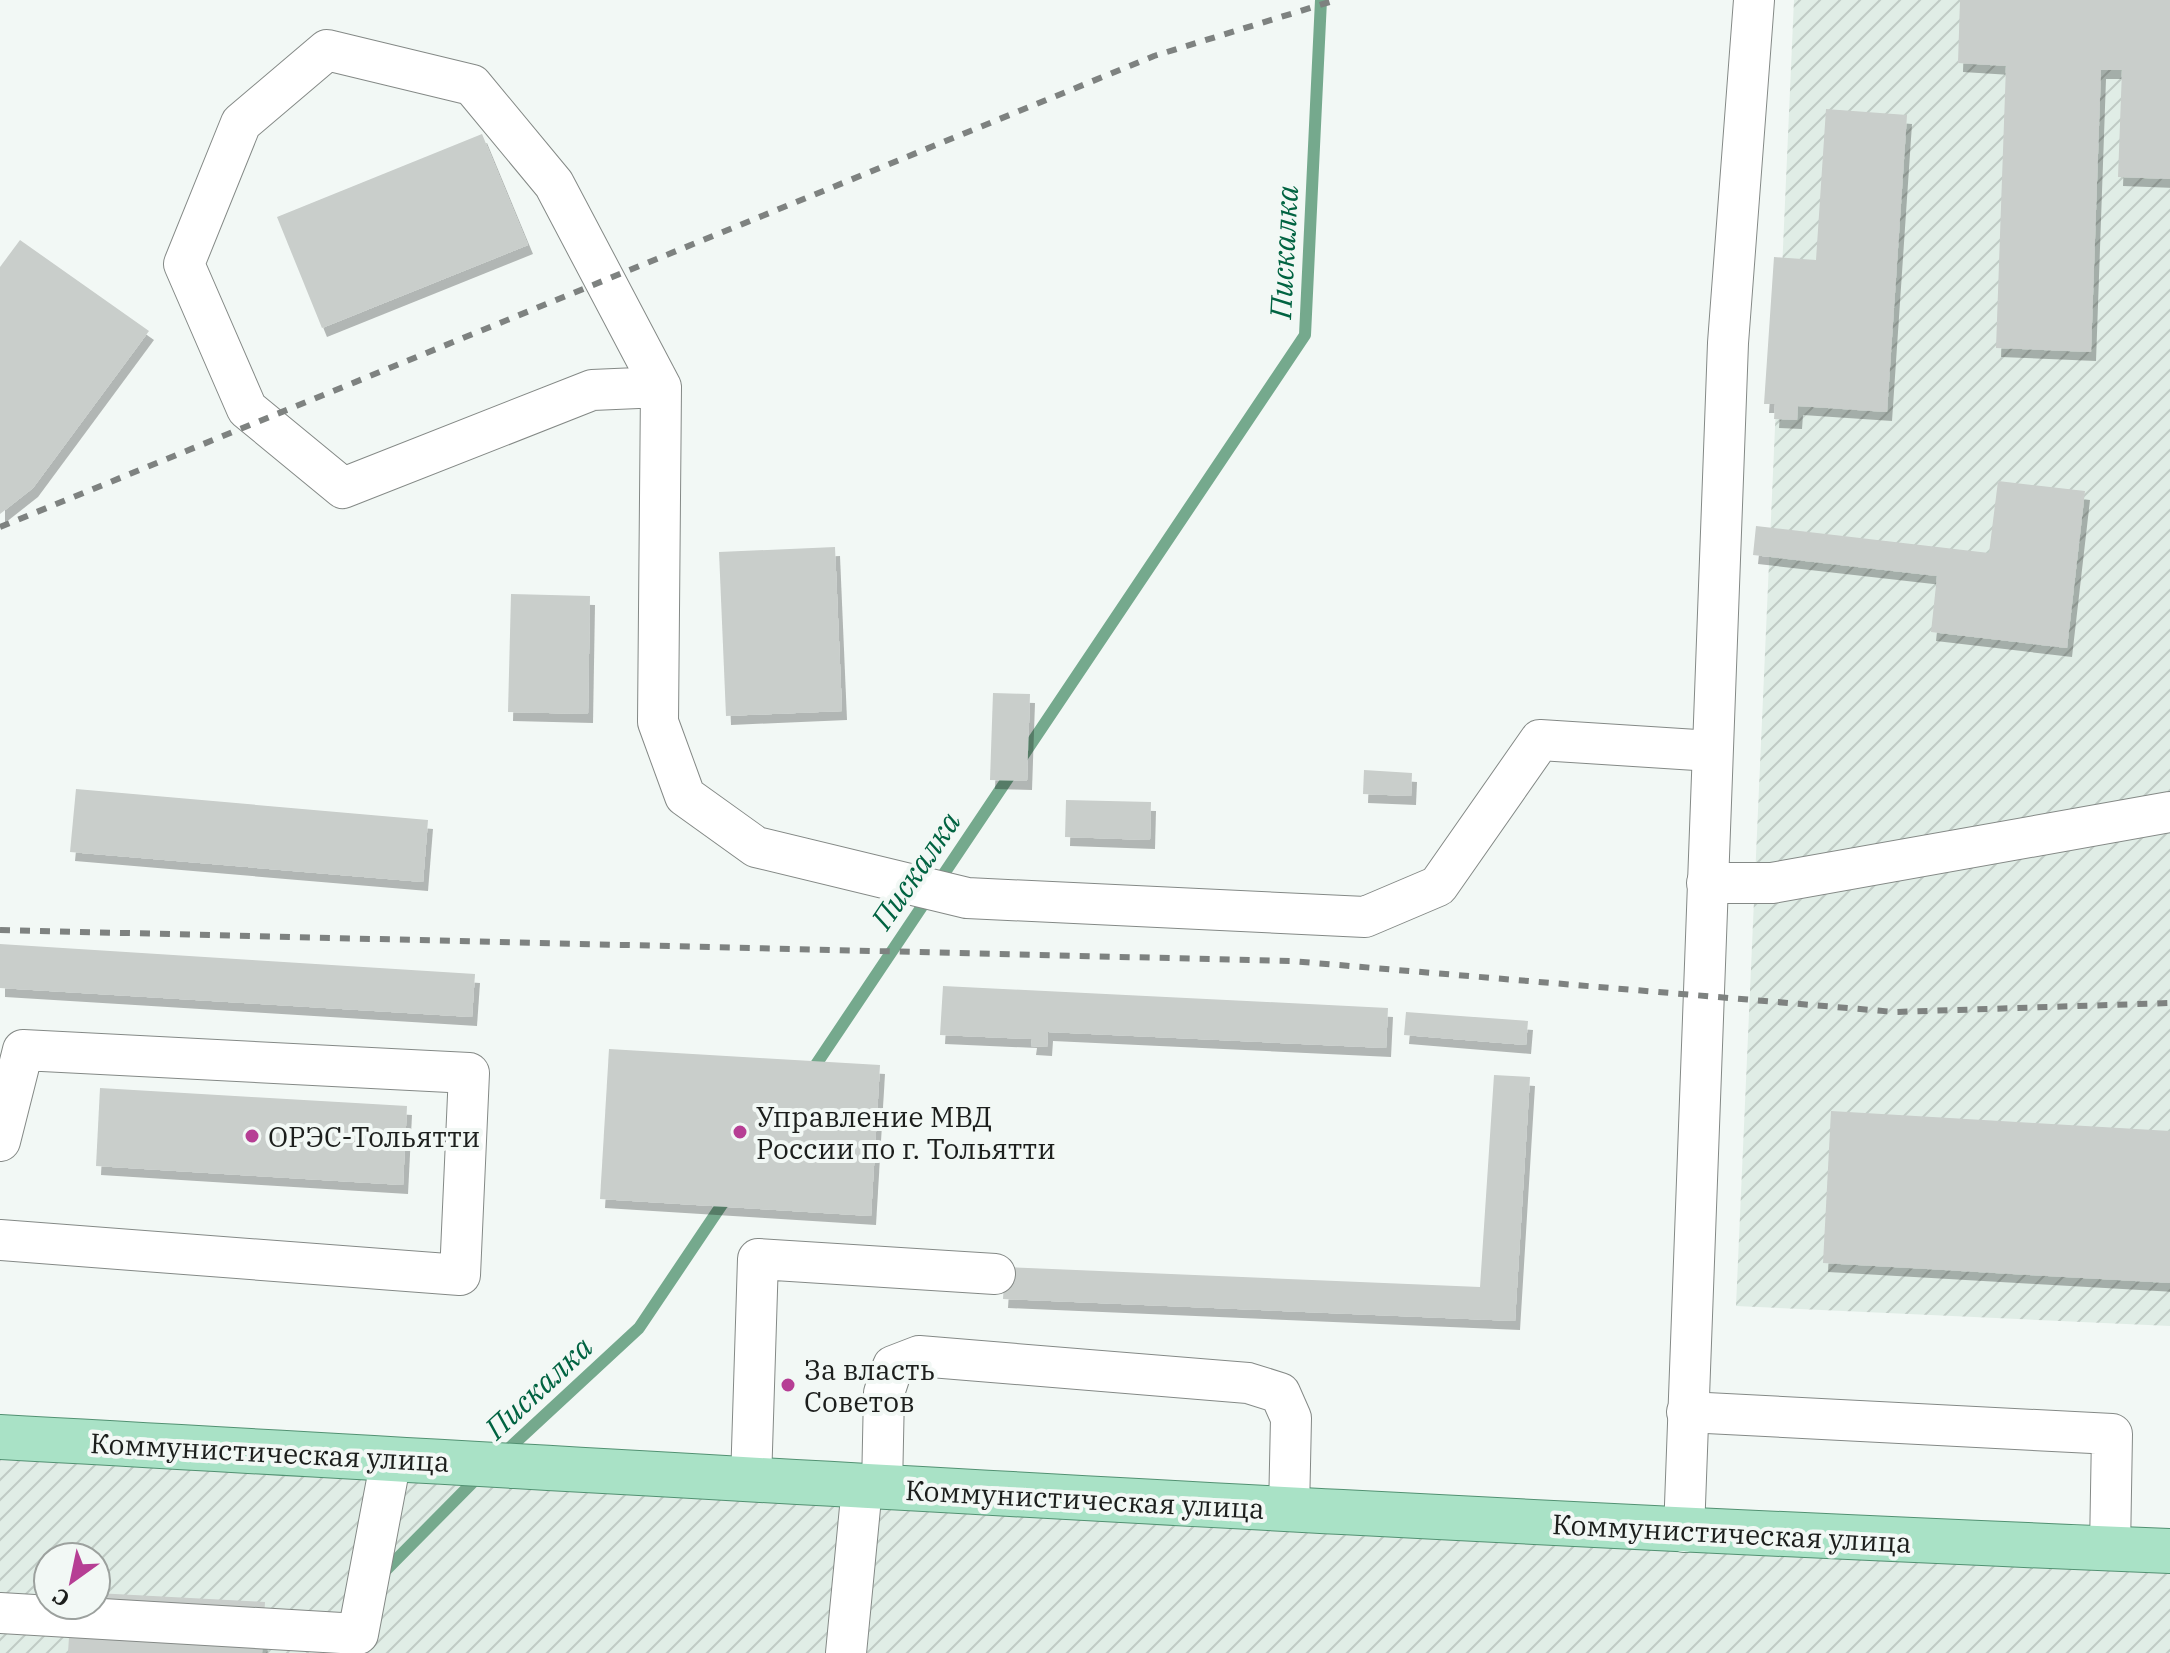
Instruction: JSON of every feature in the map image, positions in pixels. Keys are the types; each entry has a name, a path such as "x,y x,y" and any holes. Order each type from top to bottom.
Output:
{"main road":[{"name":"Коммунистическая улица","path":"0,1437 1684,1532 2170,1551"}],"street":[{"path":"1684,1532 1728,343 1754,0"},
{"path":"661,387 592,390 343,488 247,409 184,264 241,123 327,50 472,85 554,184 661,387 658,722 685,796 756,847 967,898 1365,917 1438,886 1540,740 1712,751"},
{"path":"1707,883 1772,883 2170,812"},
{"path":"0,1141 23,1050 469,1073 460,1275 0,1240"},
{"path":"751,1481 758,1259 995,1274"},
{"path":"846,1653 884,1393 893,1366 919,1356 1248,1383 1280,1393 1291,1418 1289,1511"},
{"path":"1687,1412 2112,1434 2110,1549"},
{"path":"0,1613 358,1634 391,1459"}],"shaded area":[{"path":"1794,0 2170,0 2170,1326 1736,1306"},
{"path":"0,1455 2170,1570 2170,1653 0,1653"}],"building":[{"path":"1960,0 2170,0 2170,179 2118,177 2122,70 2101,70 2091,352 1996,348 2006,66 1958,63"},
{"path":"1826,109 1907,115 1887,412 1798,406 1797,420 1774,419 1775,404 1764,404 1774,257 1816,260"},
{"path":"482,134 528,245 322,328 277,217"},
{"path":"20,240 149,331 33,488 0,514 0,267"},
{"path":"1998,481 2085,491 2067,648 1931,632 1937,576 1753,555 1756,526 1989,553"},
{"path":"835,547 842,711 726,716 719,552"},
{"path":"511,594 590,596 588,714 508,712"},
{"path":"993,693 1030,694 1027,781 990,780"},
{"path":"1364,770 1412,773 1411,796 1363,794"},
{"path":"76,789 428,820 423,882 70,852"},
{"path":"1066,800 1151,802 1150,840 1065,837"},
{"path":"0,944 475,974 472,1017 0,988"},
{"path":"943,986 1388,1008 1386,1048 1048,1032 1047,1047 1031,1046 1032,1039 940,1035"},
{"path":"1406,1012 1528,1021 1526,1045 1404,1035"},
{"name":"Управление МВД России по г. Тольятти","path":"609,1049 880,1065 871,1216 600,1199"},
{"path":"1494,1075 1530,1077 1515,1321 1003,1299 1005,1267 1480,1287"},
{"name":"ОРЭС-Тольятти","path":"100,1088 407,1106 403,1185 96,1166"},
{"path":"1831,1111 2170,1131 2170,1283 1823,1263"},
{"path":"112,1594 265,1602 262,1653 68,1653 70,1621 112,1621"}],"waterway":[{"name":"Пискалка","path":"811,1072 1305,335 1321,0"},
{"name":"Пискалка","path":"504,1453 639,1328 729,1194"},
{"name":"Пискалка","path":"382,1574 479,1476"}],"railway":[{"path":"0,527 1154,56 1336,0"},
{"path":"0,930 1291,961 1895,1012 2170,1003"}],"place":[{"name":"Управление МВД России по г. Тольятти","path":"740,1132"},
{"name":"ОРЭС-Тольятти","path":"252,1136"},
{"name":"За власть Советов","path":"788,1385"}]}
